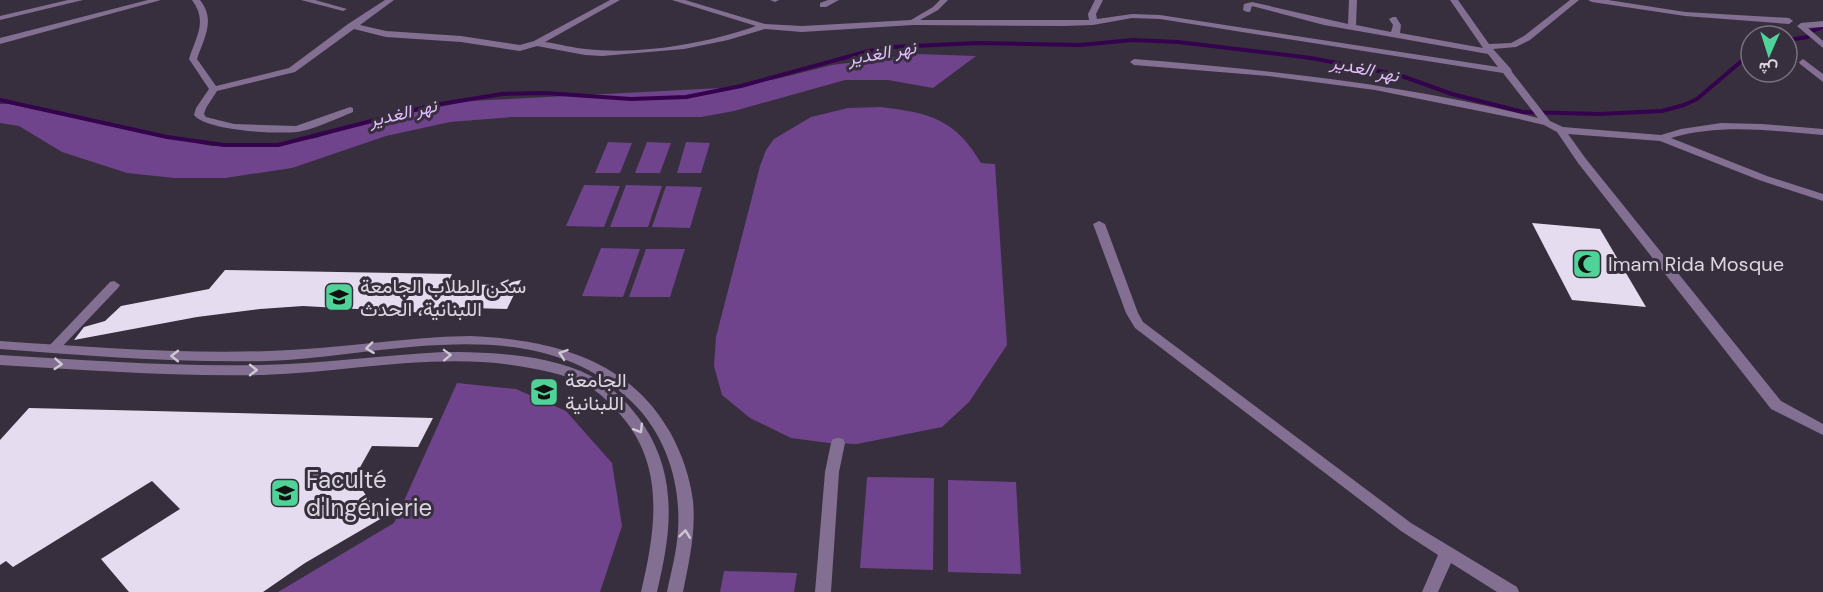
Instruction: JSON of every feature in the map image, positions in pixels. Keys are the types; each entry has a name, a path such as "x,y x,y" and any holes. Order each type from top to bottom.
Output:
{"street":[{"path":"36,0 44,8"},
{"path":"0,18 79,0"},
{"path":"0,41 157,0"},
{"path":"196,0 205,12 206,30 198,42 193,59 214,89"},
{"path":"305,0 343,9"},
{"path":"350,110 297,129 234,127 202,119 199,115 214,89 292,70 390,0"},
{"path":"351,26 386,34 461,39 520,48 537,43 616,0"},
{"path":"676,0 764,26 802,30 914,22 1093,22 1132,16 1160,17 1508,71"},
{"path":"824,5 835,0"},
{"path":"914,22 918,16 935,11 944,0"},
{"path":"1093,22 1092,14 1099,0"},
{"path":"1352,26 1353,0"},
{"path":"1454,0 1488,48 1546,121"},
{"path":"1247,10 1248,4 1252,4 1352,26 1488,48 1513,45 1527,38 1575,0"},
{"path":"1592,0 1612,1 1684,14 1789,21"},
{"path":"1393,20 1396,25 1395,34"},
{"path":"1823,24 1801,26 1823,45"},
{"path":"537,43 585,52 627,52 710,43 735,38 764,26"},
{"path":"1452,38 1488,48"},
{"path":"1134,62 1268,73 1375,87 1546,121 1561,130 1582,161 1776,405 1823,430"},
{"path":"1803,62 1823,79"},
{"path":"1662,138 1704,127 1743,126 1819,131 1823,140"},
{"path":"1561,130 1662,138 1763,178 1823,198"},
{"path":"1100,224 1132,313 1139,325 1397,520 1511,592"},
{"path":"54,348 114,285"},
{"path":"0,345 141,356 268,357 469,340 501,342 554,351 579,359 631,390 651,412 666,436 680,467 686,529 675,592"},
{"path":"496,356 501,342"},
{"path":"411,357 418,343"},
{"path":"0,360 131,369 262,370 350,365 411,357 496,356 526,360 571,372 604,390 633,420 647,443 658,474 663,501 663,523 649,592"},
{"path":"823,592 832,472 837,443"},
{"path":"1430,592 1447,553"}],"shaded area":[{"path":"917,54 976,56 933,88 888,80 845,80 734,111 701,117 512,117 450,122 386,136 292,168 225,178 174,178 127,173 62,152 19,126 0,123 0,104 9,104 211,146 276,145 316,138 375,120 469,101 721,88 776,79 832,65"},
{"path":"881,107 914,112 940,121 961,137 981,163 995,164 1007,345 969,402 942,427 857,444 791,438 750,418 722,395 714,366 716,337 760,166 766,150 774,139 811,117 848,108"},
{"path":"608,142 632,143 620,173 595,173"},
{"path":"647,142 671,143 660,173 635,173"},
{"path":"686,142 710,143 701,173 677,173"},
{"path":"584,185 620,186 604,227 566,226"},
{"path":"626,185 662,186 648,227 610,227"},
{"path":"666,186 702,187 690,228 652,227"},
{"path":"601,248 640,249 623,297 582,296"},
{"path":"646,249 685,249 670,297 629,297"},
{"path":"457,383 516,389 566,411 612,463 622,526 600,592 278,592 394,523"},
{"path":"867,477 934,478 933,570 860,568"},
{"path":"948,480 1016,482 1021,574 948,572"},
{"path":"724,571 797,573 794,592 720,592"}],"building":[{"name":"Imam Rida Mosque","path":"1532,223 1600,229 1646,307 1572,300"},
{"name":"سكن الطلاب الجامعة اللبنانية، الحدث","path":"225,270 452,274 447,284 499,285 521,280 507,309 470,308 465,315 303,306 197,317 74,340 84,327 105,321 121,306 209,289"},
{"name":"Faculté d'Ingénierie","path":"29,408 433,418 418,447 372,446 354,478 382,518 305,563 263,592 129,592 101,559 180,509 152,481 13,567 6,561 0,565 0,440"}],"waterway":[{"name":"نهر الغدير","path":"1809,32 1823,27"},
{"name":"نهر الغدير","path":"1799,38 1808,37"},
{"name":"نهر الغدير","path":"0,100 167,137 224,145 278,145 434,105 502,94 545,93 631,99 686,97 741,86 869,51 893,47 977,43 1080,45 1133,40 1178,42 1311,58 1399,75 1452,94 1523,112 1599,114 1662,111 1684,105 1697,99 1739,63"}],"place":[{"name":"Imam Rida Mosque","path":"1587,264"},
{"name":"سكن الطلاب الجامعة اللبنانية، الحدث","path":"339,297"},
{"name":"الجامعة اللبنانية","path":"544,392"},
{"name":"Faculté d'Ingénierie","path":"285,493"}]}
